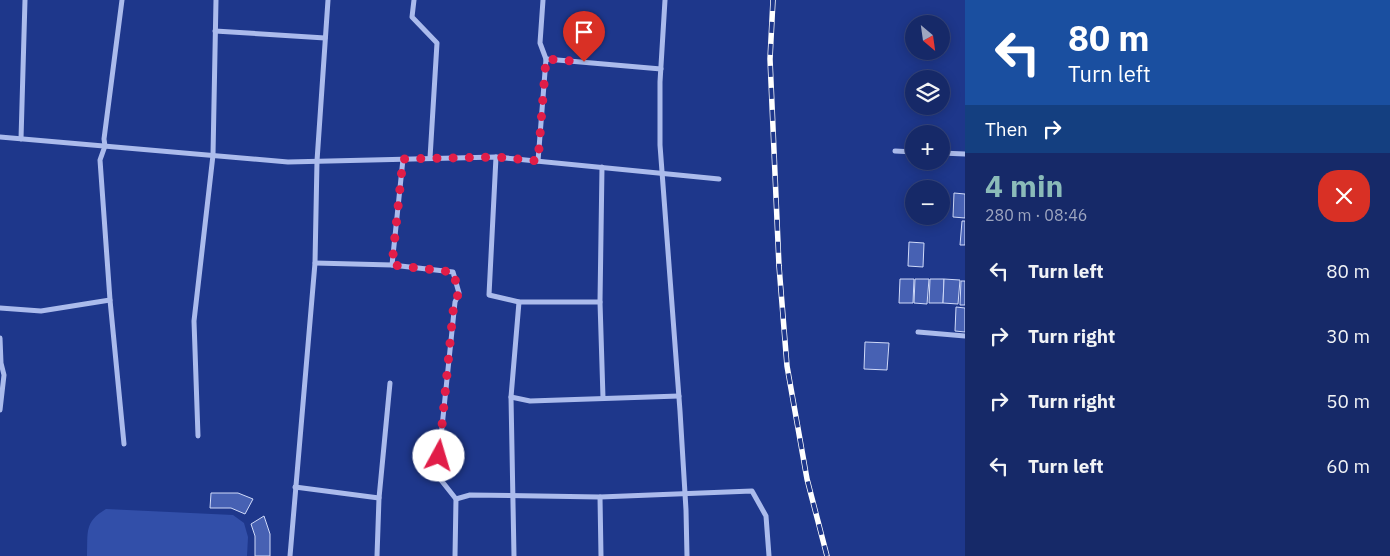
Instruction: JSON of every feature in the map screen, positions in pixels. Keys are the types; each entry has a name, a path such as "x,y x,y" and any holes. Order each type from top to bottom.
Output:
{"street":[{"path":"20,139 25,0"},
{"path":"122,0 104,140 105,146 100,160 110,300 124,444"},
{"path":"198,436 194,321 213,155 216,0"},
{"path":"290,556 315,263 317,161 328,0"},
{"path":"414,0 412,17 437,43 430,158"},
{"path":"538,161 546,59 540,42 543,0"},
{"path":"665,0 661,69 660,145 686,494 687,556"},
{"path":"215,31 325,38"},
{"path":"546,59 661,69"},
{"path":"0,137 288,162 496,157 719,179"},
{"path":"895,152 905,152"},
{"path":"950,153 965,154"},
{"path":"496,157 490,295 518,302 600,302"},
{"path":"392,265 403,159"},
{"path":"602,167 600,302 603,398"},
{"path":"315,263 392,265 453,272 459,293 454,302 437,475 456,499 456,556"},
{"path":"0,308 41,311 110,300"},
{"path":"514,556 511,397 518,302"},
{"path":"918,332 965,336"},
{"path":"0,338 0,363 4,375 0,410"},
{"path":"377,556 379,498 390,383"},
{"path":"511,397 530,401 679,396"},
{"path":"295,487 379,498"},
{"path":"456,499 470,495 600,497 752,491 766,516 769,556"},
{"path":"600,497 601,556"}],"shaded area":[{"path":"106,509 233,515 244,523 248,537 247,556 87,556 88,534 91,523 94,518"}],"building":[{"path":"954,193 965,194 965,218 953,217"},
{"path":"962,221 965,221 965,245 960,245"},
{"path":"909,242 924,243 923,267 908,266"},
{"path":"900,279 914,279 913,303 899,303"},
{"path":"915,279 929,279 927,304 914,303"},
{"path":"930,279 944,279 943,303 929,303"},
{"path":"944,279 960,280 958,304 943,303"},
{"path":"961,281 965,281 965,305 960,305"},
{"path":"956,307 965,308 965,332 955,331"},
{"path":"865,342 889,343 887,370 864,369"},
{"path":"211,493 238,493 253,499 245,514 231,508 210,508"},
{"path":"264,516 270,534 270,556 255,556 255,536 251,524"}],"railway":[{"path":"773,0 770,59 779,266 787,366 807,479 827,556"}],"route":[{"path":"439,456 454,302 459,293 453,272 392,265 403,159 496,157 538,161 546,59 584,62"}]}
